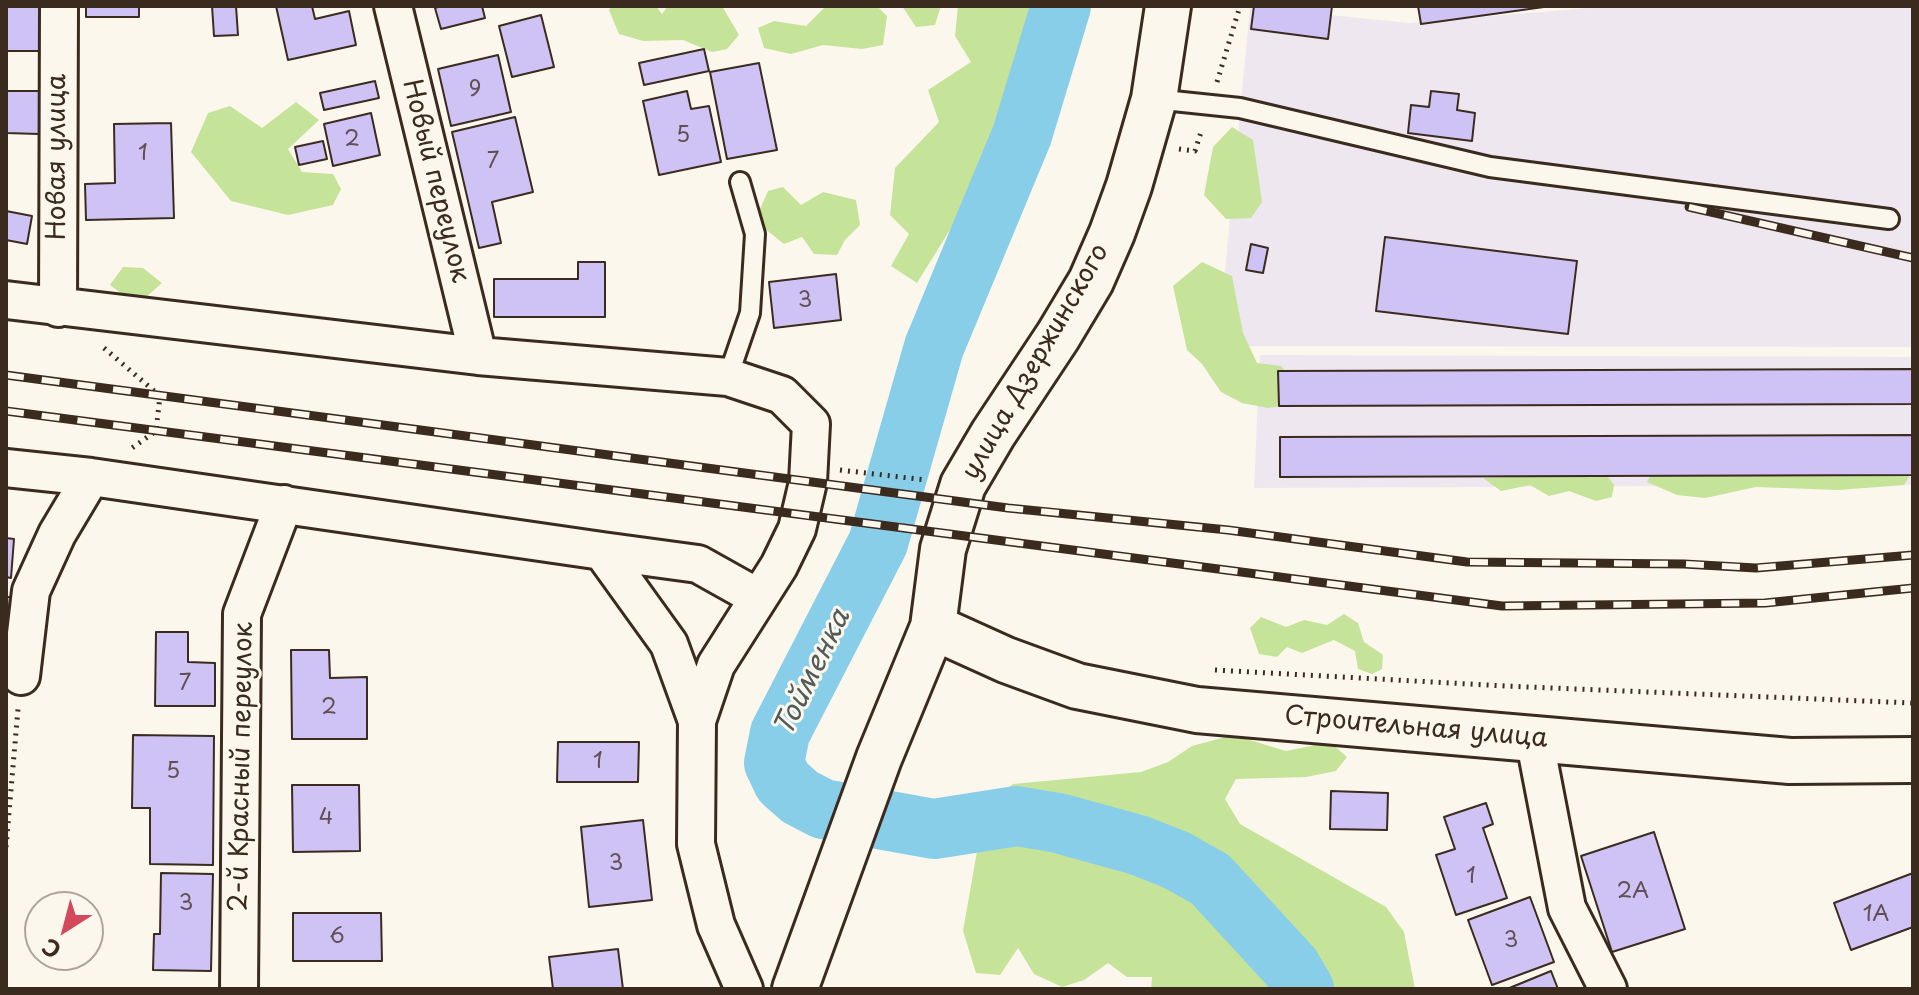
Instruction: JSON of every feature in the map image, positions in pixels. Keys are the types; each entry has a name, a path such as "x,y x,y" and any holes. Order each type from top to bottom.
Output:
{"street":[{"name":"Новая улица","path":"58,308 59,6"},
{"name":"Новый переулок","path":"393,6 478,356"},
{"name":"улица Дзержинского","path":"795,989 879,758 933,627 943,549 963,485 1091,281 1129,186 1154,99 1168,6"},
{"path":"6,300 478,356 728,377 782,395 811,424 808,482 797,529 779,566 716,665 697,721 696,844 716,925 744,989"},
{"path":"6,468 91,477 698,564 757,597"},
{"path":"21,676 31,591 57,534 91,477"},
{"name":"2-й Красный переулок","path":"239,989 242,614 284,504"},
{"path":"602,551 669,644 697,721"},
{"name":"Строительная улица","path":"933,627 1006,660 1077,686 1197,710 1790,761 1913,760"},
{"path":"1534,737 1567,908 1608,989"}],"lane":[{"path":"1154,99 1240,108 1490,167 1889,219"},
{"path":"728,377 750,313 755,234 740,182"}],"path":[{"path":"103,347 160,396 156,431"},
{"path":"844,471 927,480"},
{"path":"1201,669 1520,687 1913,703"},
{"path":"6,847 21,676"}],"shaded area":[{"path":"1588,6 1913,6 1913,347 1218,346 1250,7 1409,23"},
{"path":"1260,355 1913,357 1913,485 1254,488"}],"green space":[{"path":"611,6 656,6 662,14 668,6 722,6 739,35 727,49 712,52 683,40 643,41 619,34 609,10"},
{"path":"826,6 877,6 887,16 883,45 862,49 823,45 791,54 764,48 758,28 774,21 806,26"},
{"path":"902,6 941,6 935,25 916,27"},
{"path":"958,6 1052,6 1010,133 917,283 891,266 909,234 890,215 895,168 939,122 928,90 971,62 955,36"},
{"path":"296,102 319,120 288,149 302,172 333,174 341,189 333,205 288,215 231,201 191,152 208,113 230,106 262,128"},
{"path":"1232,127 1253,140 1262,202 1251,218 1226,219 1204,195 1213,147"},
{"path":"783,187 801,205 823,192 856,200 860,225 845,240 837,255 814,254 802,237 784,244 764,228 760,209 768,191"},
{"path":"1202,262 1232,276 1243,333 1257,363 1281,366 1297,386 1291,405 1268,408 1242,403 1221,392 1202,364 1187,350 1173,286"},
{"path":"123,267 143,268 162,283 145,298 126,297 110,285"},
{"path":"1606,474 1614,485 1612,497 1596,501 1569,491 1549,496 1530,485 1501,491 1483,478"},
{"path":"1651,474 1910,475 1904,485 1838,490 1756,487 1705,498 1677,495 1647,482"},
{"path":"1344,614 1358,623 1364,642 1383,655 1382,669 1372,674 1358,669 1355,651 1334,640 1302,653 1287,647 1277,657 1259,654 1250,628 1261,617 1286,627 1304,620 1327,625"},
{"path":"1233,735 1286,751 1330,742 1347,757 1336,771 1306,777 1236,779 1225,799 1240,824 1386,907 1404,932 1415,989 1151,989 1152,977 1127,977 1108,963 1084,980 1062,987 1034,974 1018,948 1000,975 976,973 963,931 985,806 1013,784 1141,772 1168,762 1192,746"}],"building":[{"path":"6,6 39,6 40,51 6,51"},
{"path":"86,6 139,6 139,17 86,17"},
{"path":"212,6 236,6 238,35 214,36"},
{"path":"276,6 312,6 315,19 349,11 356,45 288,60"},
{"path":"482,6 485,18 441,29 435,8"},
{"path":"1254,6 1332,6 1328,39 1251,29"},
{"path":"1418,6 1551,6 1421,24"},
{"path":"541,15 554,67 512,77 499,26"},
{"path":"704,49 709,71 644,85 639,63"},
{"path":"498,55 511,112 451,126 438,69"},
{"path":"759,63 777,150 727,159 710,72"},
{"path":"375,81 379,98 324,110 320,93"},
{"path":"6,91 39,91 39,134 6,133"},
{"path":"687,91 691,109 709,106 721,162 659,175 643,101"},
{"path":"1431,91 1459,94 1457,110 1475,113 1472,141 1408,133 1411,105 1429,107"},
{"path":"371,113 380,155 333,166 324,124"},
{"path":"515,117 533,192 492,202 501,243 479,248 452,132"},
{"path":"171,123 174,218 86,220 85,184 115,183 114,124"},
{"path":"323,141 327,159 299,165 295,147"},
{"path":"6,211 32,216 27,244 6,240"},
{"path":"1385,237 1577,261 1568,334 1376,311"},
{"path":"1251,244 1268,248 1263,273 1246,270"},
{"path":"578,262 605,262 605,317 494,317 494,279 578,279"},
{"path":"836,274 841,320 774,328 769,282"},
{"path":"1913,369 1913,404 1279,406 1278,371"},
{"path":"1913,435 1913,475 1280,477 1280,437"},
{"path":"6,538 14,539 11,578 6,577"},
{"path":"6,597 10,597 8,635 6,635"},
{"path":"156,632 188,632 188,662 215,663 215,706 155,706"},
{"path":"291,650 329,650 330,678 367,677 367,739 292,739"},
{"path":"133,735 214,736 213,865 150,864 150,808 132,808"},
{"path":"558,742 639,742 638,782 557,782"},
{"path":"292,785 359,785 360,851 293,852"},
{"path":"1331,791 1388,793 1387,830 1330,829"},
{"path":"1486,803 1493,824 1483,828 1507,898 1456,915 1436,855 1455,849 1444,817"},
{"path":"643,820 652,900 589,907 581,827"},
{"path":"1654,832 1685,929 1612,952 1581,856"},
{"path":"161,873 213,874 211,971 153,970 154,934 160,934"},
{"path":"1913,873 1913,927 1851,950 1834,903"},
{"path":"1530,897 1554,962 1492,985 1468,920"},
{"path":"293,913 381,913 382,961 293,961"},
{"path":"618,949 623,989 553,989 549,957"},
{"path":"1551,971 1558,989 1507,989"}],"waterway":[{"name":"Тойменка","path":"1061,6 1022,135 934,347 878,543 780,733 774,763 783,782 800,797 823,809 934,829 1017,816 1058,823 1138,845 1176,860 1210,879 1291,967 1304,989"}],"railway":[{"path":"1689,207 1913,258"},
{"path":"6,375 1008,508 1228,530 1467,562 1684,564 1756,568 1913,555"},
{"path":"6,411 1502,606 1765,603 1913,588"}]}
